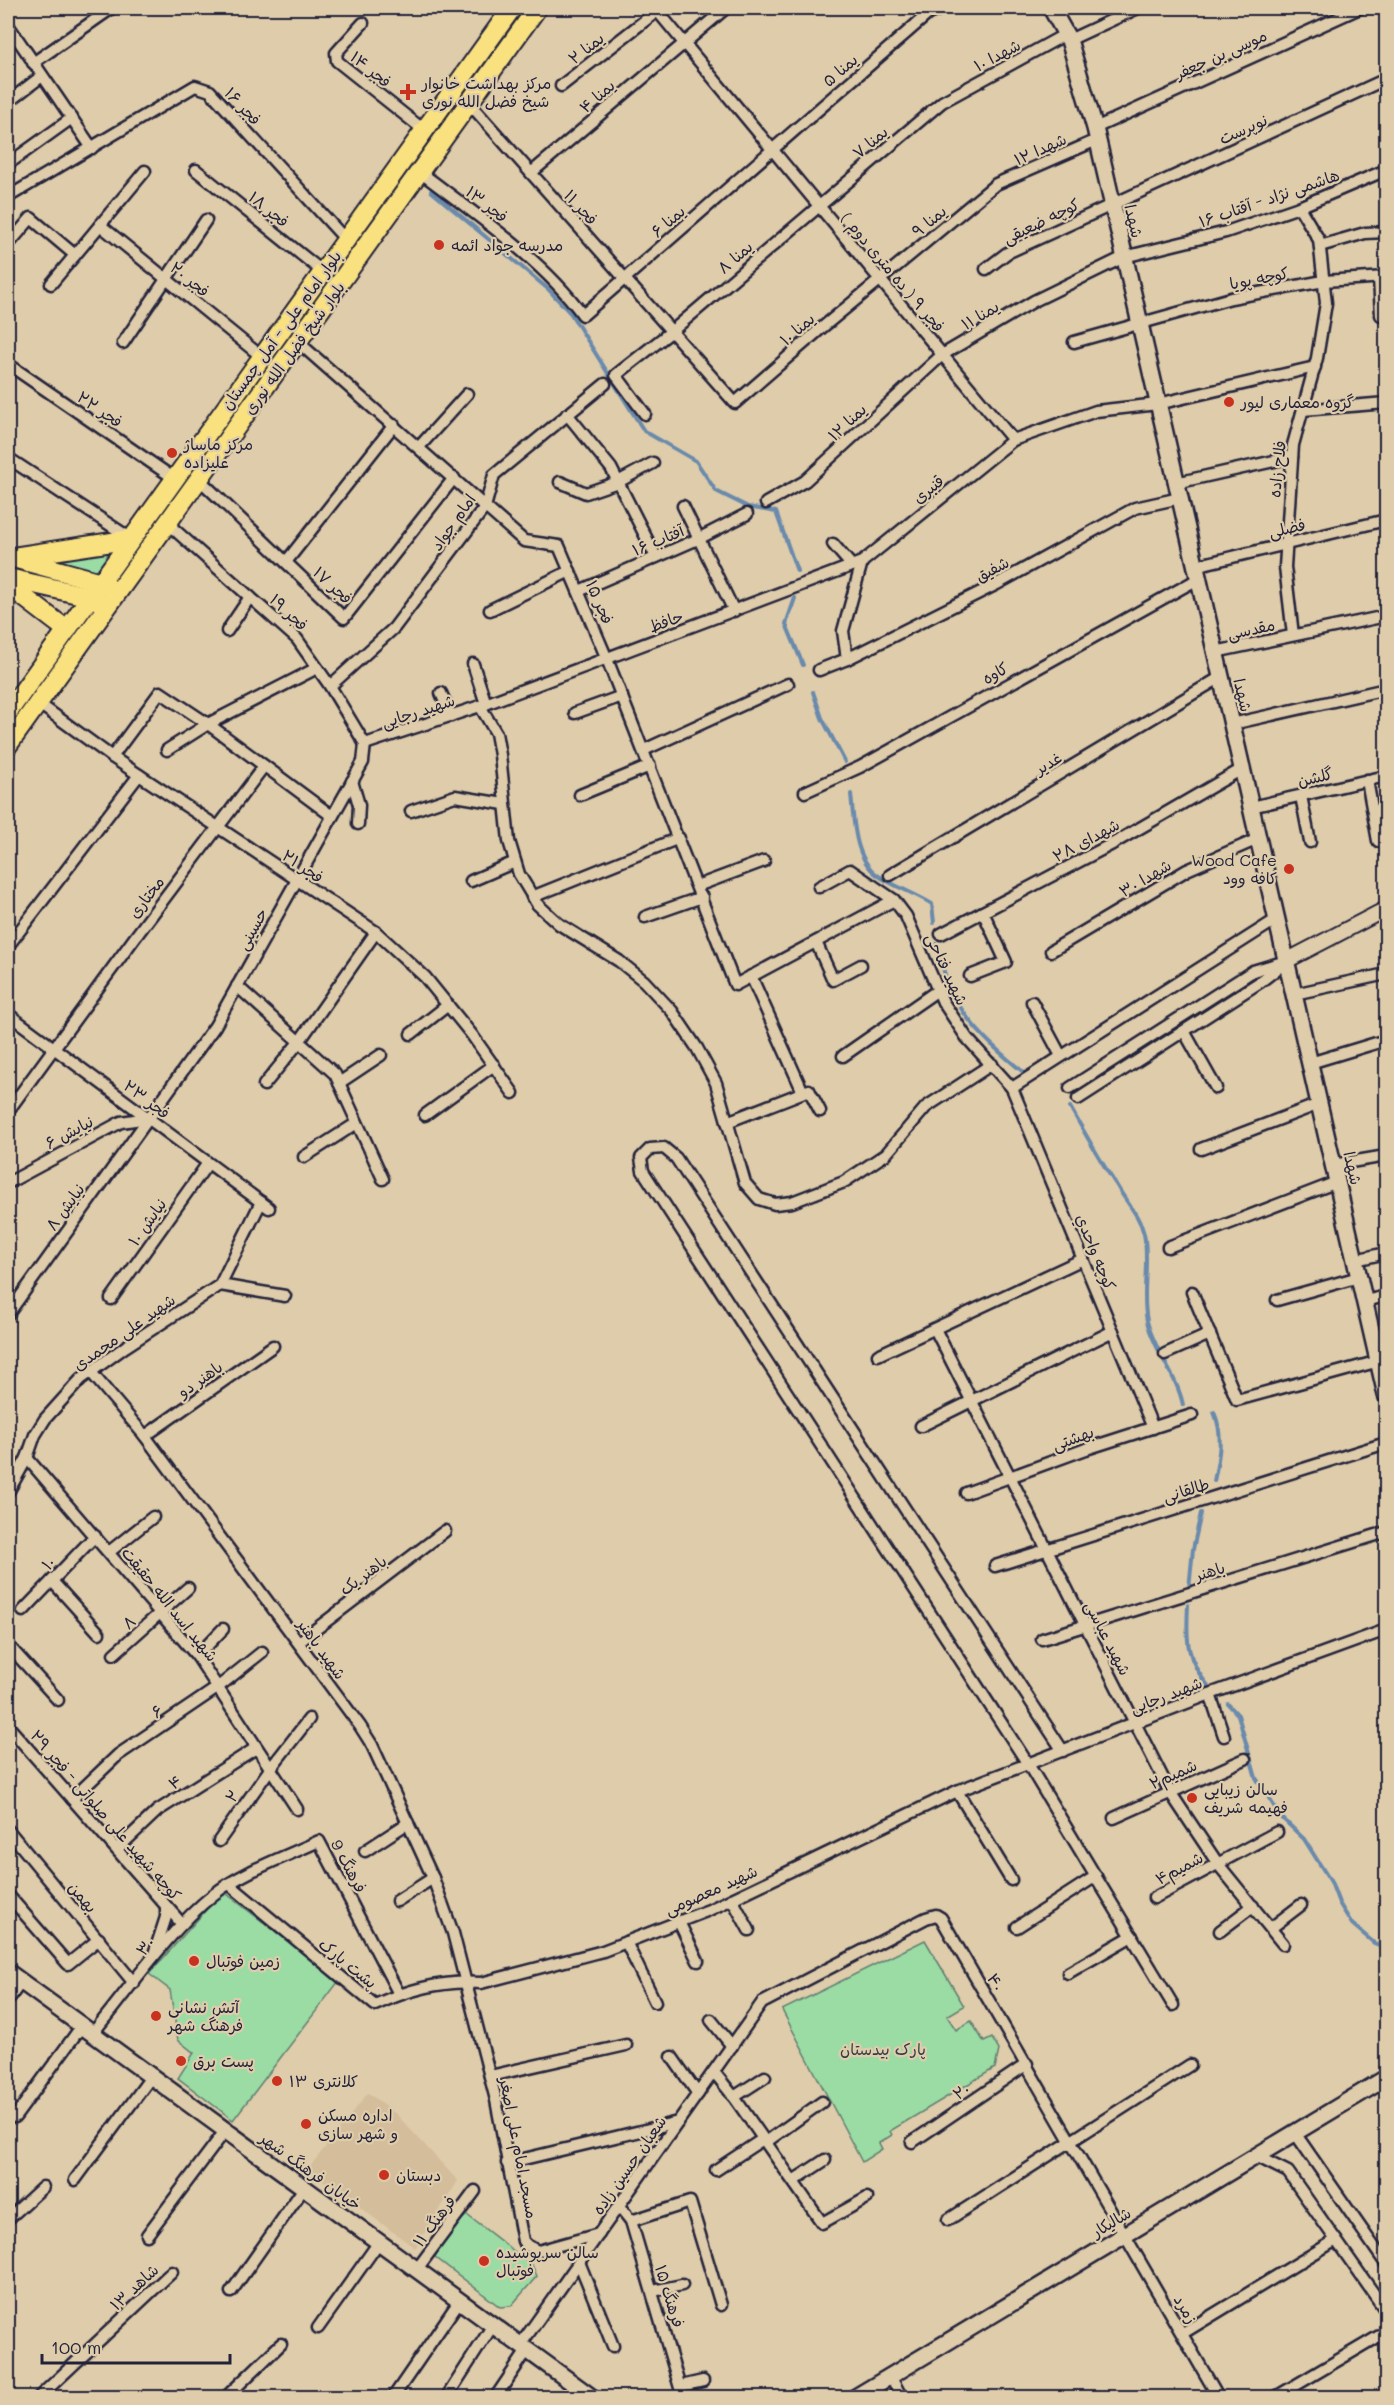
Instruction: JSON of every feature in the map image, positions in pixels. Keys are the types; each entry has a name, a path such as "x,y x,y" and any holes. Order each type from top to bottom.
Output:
{"main road":[{"name":"بلوار امام علی - آمل چمستان","path":"8,711 512,8"},
{"name":"بلوار شیخ فضل الله نوری","path":"8,744 537,8"},
{"name":"شهدا","path":"1051,8 1067,37 1096,134 1359,1277 1365,1301 1381,1343 1379,1361 1386,1395"},
{"path":"492,35 509,46"},
{"path":"16,558 132,539"},
{"path":"11,582 28,577 30,568 16,558"},
{"path":"16,558 96,589 112,600"},
{"path":"11,582 96,589"},
{"path":"11,582 67,630"},
{"name":"خیابان فرهنگ شهر","path":"8,1972 593,2397"},
{"name":"شالیکار","path":"854,2397 1386,2078"}],"street":[{"path":"33,63 112,8"},
{"name":"یمنا ۴","path":"531,173 683,42 726,8"},
{"name":"یمنا ۵","path":"772,149 928,14 943,8"},
{"name":"شهدا ۱۰","path":"942,102 1067,37 1138,8"},
{"name":"موسی بن جعفر","path":"1096,134 1360,8"},
{"name":"فجر ۹ ( ده متری دوم )","path":"658,9 1013,440"},
{"name":"یمنا ۲","path":"561,86 658,9"},
{"name":"فجر ۱۴","path":"363,22 336,53 337,61 425,131"},
{"path":"8,25 92,148 8,197"},
{"path":"8,102 42,76"},
{"name":"نوپرست","path":"1112,204 1386,80"},
{"name":"فجر ۱۶","path":"92,148 188,88 195,86 210,92 346,240"},
{"name":"یمنا ۷","path":"818,205 942,102"},
{"name":"فجر ۱۱","path":"469,103 735,403"},
{"path":"8,164 72,118"},
{"name":"شهدا ۱۲","path":"996,184 1096,134"},
{"name":"یمنا ۶","path":"583,315 772,149"},
{"name":"فجر ۱۸","path":"196,170 323,272"},
{"name":"هاشمی نژاد - آقتاب ۱۶","path":"1034,301 1124,257 1227,232 1299,207 1386,170"},
{"path":"51,284 145,171"},
{"name":"فجر ۱۳","path":"420,172 508,239 567,292 583,315"},
{"name":"یمنا ۹","path":"881,280 996,184"},
{"name":"کوچه ضعیقی","path":"986,269 1007,253 1112,204"},
{"name":"یمنا ۸","path":"672,331 818,205"},
{"name":"فلاح زاده","path":"1293,635 1285,567 1293,445 1315,367 1326,303 1319,240 1299,207"},
{"path":"8,245 31,218 75,255"},
{"path":"123,343 206,220"},
{"name":"فجر ۲۰","path":"100,225 262,357"},
{"path":"1320,246 1365,233 1386,232"},
{"path":"1381,315 1383,277"},
{"name":"کوچه پویا","path":"1074,342 1231,298 1323,281 1383,277"},
{"name":"یمنا ۱۰","path":"735,403 881,280"},
{"name":"یمنا ۱۱","path":"942,355 1034,301"},
{"path":"645,414 616,375 672,331"},
{"name":"فجر ۱۵","path":"298,342 524,541 559,546 644,750 735,985 751,976"},
{"name":"یمنا ۱۲","path":"766,503 805,481 942,355"},
{"name":"فجر ۲۲","path":"8,364 175,479"},
{"path":"1013,440 1096,411 1158,404 1315,367"},
{"name":"امام جواد","path":"330,686 394,628 485,507 494,475 605,384"},
{"path":"419,447 467,394"},
{"path":"1303,410 1386,403"},
{"path":"567,414 611,468 656,556"},
{"path":"286,562 394,425"},
{"name":"قنبری","path":"857,564 1013,440"},
{"name":"شفیق","path":"819,670 847,659 997,584 1135,508 1178,490 1292,457"},
{"path":"8,458 132,539"},
{"path":"560,482 586,493 618,482 653,463"},
{"name":"فجر ۱۷","path":"199,479 344,618 454,478"},
{"path":"683,506 734,611"},
{"name":"آفتاب ۱۶","path":"579,591 698,539 747,514"},
{"name":"فضلی","path":"1197,572 1286,543 1386,520"},
{"name":"فجر ۱۹","path":"167,523 297,639 330,686 365,744"},
{"path":"833,544 857,564 843,631 847,659"},
{"name":"حافظ","path":"483,705 857,564"},
{"path":"490,610 570,571"},
{"name":"کاوه","path":"805,792 860,767 1197,572"},
{"path":"227,631 250,597"},
{"name":"مقدسی","path":"1215,652 1386,616"},
{"path":"473,664 483,705 496,734 501,755 509,841 519,874 537,904 559,924 644,981 672,1011 697,1048 716,1083 745,1183 759,1199 774,1204 792,1202 844,1182 886,1154 926,1107 992,1064"},
{"path":"166,750 208,724 317,668"},
{"name":"غدیر","path":"890,875 1221,677"},
{"path":"644,750 788,684"},
{"path":"1232,724 1386,689"},
{"path":"112,757 160,692 208,724 332,816"},
{"path":"441,693 451,716"},
{"path":"575,713 622,696"},
{"name":"فجر ۲۱","path":"38,703 112,757 375,932 425,977 513,1093"},
{"name":"شهید رجایی","path":"365,744 483,705"},
{"name":"حسینی","path":"148,1118 215,1026 363,762 365,744"},
{"name":"مختاری","path":"8,1112 264,766"},
{"path":"580,795 650,766"},
{"name":"شهدای ۲۸","path":"941,934 1114,843 1242,769"},
{"path":"8,946 139,775"},
{"name":"گلشن","path":"1251,807 1386,776"},
{"path":"1367,780 1378,842"},
{"path":"352,781 359,805 358,824"},
{"path":"411,811 455,796 504,804"},
{"path":"1300,796 1310,842"},
{"path":"532,897 679,838"},
{"name":"شهدا ۳۰","path":"1051,951 1187,870 1258,839"},
{"path":"645,917 764,861"},
{"path":"471,881 515,862"},
{"name":"شهید فتاحی","path":"819,887 850,870 894,900 906,916 943,1002 967,1038 1012,1088"},
{"path":"802,1092 751,976 894,900"},
{"path":"1070,1088 1253,971 1286,961 1386,909"},
{"path":"970,976 1006,962 983,912"},
{"path":"1012,1088 1277,920"},
{"path":"264,1085 299,1042 375,932"},
{"path":"816,942 833,980 861,965"},
{"path":"1078,1099 1260,982 1286,961"},
{"path":"1294,994 1386,974"},
{"path":"237,986 335,1074 383,1179"},
{"path":"843,1056 938,990"},
{"path":"1032,1002 1061,1056"},
{"path":"411,1035 448,1005"},
{"name":"فجر ۲۳","path":"8,1014 265,1205 220,1285"},
{"path":"1184,1031 1216,1088"},
{"path":"1310,1063 1386,1040"},
{"path":"1133,1048 1140,1059"},
{"path":"339,1083 381,1055"},
{"path":"425,1115 494,1065"},
{"name":"كوچه واحدي","path":"1012,1088 1153,1428"},
{"path":"727,1122 809,1090 820,1111"},
{"path":"1201,1149 1319,1104"},
{"name":"نیایش ۶","path":"8,1183 121,1122 148,1118"},
{"name":"نیایش ۸","path":"8,1310 148,1118"},
{"path":"304,1157 357,1123"},
{"path":"1063,1751 676,1158 664,1148 650,1149 641,1158 643,1171 1028,1764 1173,2005"},
{"path":"1333,1165 1386,1156"},
{"name":"نیایش ۱۰","path":"111,1299 208,1163"},
{"path":"1168,1247 1337,1182"},
{"path":"1355,1260 1386,1253"},
{"path":"878,1355 1083,1259"},
{"path":"1277,1300 1359,1277"},
{"path":"220,1285 285,1296"},
{"name":"شهید علی محمدی","path":"8,1492 45,1419 90,1371 220,1285"},
{"path":"1192,1292 1237,1400 1379,1361"},
{"path":"1365,1301 1386,1296"},
{"name":"شهید عباسی","path":"934,1329 1170,1792 1218,1864 1283,1944"},
{"path":"921,1426 1113,1331"},
{"path":"1166,1354 1210,1335"},
{"name":"باهنر دو","path":"145,1436 273,1346"},
{"name":"شهید باهنر","path":"90,1371 145,1436 299,1642 372,1745 433,1878 453,1933 466,1982"},
{"name":"بهشتی","path":"966,1493 1192,1414"},
{"name":"طالقانی","path":"995,1566 1386,1443"},
{"name":"شهید اسد الله حقیقت","path":"27,1458 197,1656 297,1809"},
{"path":"109,1552 153,1517"},
{"name":"باهنر یک","path":"299,1642 445,1531"},
{"name":"باهنر","path":"1042,1639 1386,1532"},
{"name":"۱۰","path":"23,1611 95,1536"},
{"path":"52,1581 99,1633"},
{"name":"۸","path":"114,1654 162,1614 188,1588"},
{"path":"197,1656 223,1629"},
{"name":"شهید رجایی","path":"957,1791 1210,1694 1386,1630"},
{"path":"8,1645 58,1701"},
{"name":"۶","path":"72,1799 118,1755 217,1688 262,1652"},
{"path":"1210,1694 1224,1736"},
{"name":"۲","path":"219,1841 309,1719"},
{"name":"کوچه شهید علی صلواتی - فجر ۲۹","path":"8,1726 182,1924"},
{"name":"۴","path":"117,1850 157,1811 256,1748"},
{"name":"شمیم۲","path":"1114,1818 1245,1759"},
{"path":"957,1791 1011,1880"},
{"name":"شهید معصومی","path":"466,1982 481,1983 603,1951 679,1922 957,1791"},
{"path":"365,1851 408,1823"},
{"name":"بهمن","path":"8,1830 134,1983"},
{"name":"شمیم۴","path":"1154,1898 1277,1832"},
{"name":"فرهنگ 9","path":"228,1884 319,1841 399,1994"},
{"path":"1017,1927 1096,1876"},
{"path":"397,1901 433,1878"},
{"name":"پشت پارک","path":"228,1884 375,2005 399,1994 423,1987 466,1982"},
{"name":"۳۰","path":"15,2117 87,2030 134,1983 182,1924 228,1884"},
{"path":"8,1895 68,1964 99,1940"},
{"path":"732,1899 749,1930"},
{"path":"1271,1928 1301,1905"},
{"path":"150,1963 166,1917 166,1906"},
{"path":"1220,1931 1253,1906"},
{"name":"۴۰","path":"762,2003 926,1918 936,1915 941,1918 1126,2234"},
{"path":"679,1922 698,1961"},
{"path":"1068,1972 1132,1936"},
{"path":"626,1942 655,2002"},
{"name":"مسجد امام علی اصغر","path":"466,1982 489,2076 523,2241 528,2247 538,2251 599,2234"},
{"path":"8,2000 21,1983"},
{"name":"شعبان حسین زاده","path":"495,2397 579,2262 762,2003"},
{"path":"711,2020 732,2046"},
{"path":"489,2076 626,2045"},
{"path":"672,2057 698,2094"},
{"name":"۲۰","path":"912,2142 1027,2064"},
{"path":"948,2220 1191,2065"},
{"path":"714,2072 822,2223 867,2198"},
{"path":"75,2180 151,2077"},
{"path":"734,2097 765,2077"},
{"path":"716,2170 822,2102"},
{"path":"507,2163 678,2122"},
{"path":"147,2235 225,2131"},
{"path":"1295,2133 1386,2264"},
{"path":"1256,2156 1288,2172 1386,2311"},
{"path":"793,2181 825,2160"},
{"path":"8,2219 42,2187"},
{"path":"231,2292 304,2188"},
{"name":"فرهنگ ۱۱","path":"417,2269 475,2191"},
{"path":"631,2222 690,2202 721,2305"},
{"name":"فرهنگ ۱۵","path":"619,2206 631,2222 684,2397"},
{"name":"زمرد","path":"1126,2234 1219,2397"},
{"path":"1183,2333 1336,2240"},
{"path":"318,2328 379,2242"},
{"path":"579,2262 613,2346"},
{"name":"شاهد ۱۳","path":"38,2397 172,2272"},
{"path":"653,2291 682,2285"},
{"path":"394,2396 460,2300"},
{"path":"446,2397 494,2325"},
{"path":"1274,2397 1386,2332"},
{"path":"225,2397 281,2344"},
{"path":"890,2376 902,2397"},
{"path":"681,2386 703,2380"}],"shaded area":[{"name":"دبستان","path":"368,2093 397,2115 458,2181 415,2248 308,2169"}],"green space":[{"path":"119,546 98,575 53,560"},
{"path":"223,1891 339,1981 233,2120 178,2078 194,2053 178,2040 170,1990 149,1974"},
{"name":"پارک بیدستان","path":"925,1940 964,2006 947,2016 956,2030 971,2021 984,2042 992,2038 999,2050 995,2068 890,2131 892,2135 879,2143 882,2149 862,2162 782,2010"},
{"name":"سالن سرپوشیده فوتبال","path":"467,2215 532,2265 537,2276 511,2306 500,2307 435,2257 446,2234"}],"waterway":[{"path":"431,191 548,289 571,314 644,431 696,461 716,491 748,507 776,512 797,571"},
{"path":"795,598 786,624 803,665"},
{"path":"813,692 822,718 845,762"},
{"path":"851,794 857,841 866,862 882,878 932,904 934,923"},
{"path":"937,944 949,985 968,1019 994,1047 1027,1075"},
{"path":"1070,1107 1142,1227 1146,1245 1145,1310 1147,1321 1155,1343 1176,1383 1183,1405"},
{"path":"1214,1412 1220,1438 1214,1481"},
{"path":"1189,1589 1193,1549 1201,1513"},
{"path":"1188,1605 1189,1650 1196,1668 1210,1688"},
{"path":"1228,1704 1238,1715 1256,1778 1281,1817 1304,1839 1331,1882 1339,1903 1352,1924 1374,1943 1386,1948"}],"place":[{"name":"مرکز بهداشت خانوار شیخ فضل الله نوری","path":"408,92"},
{"name":"مدرسه جواد ائمه","path":"439,245"},
{"name":"گروه معماری لیور","path":"1229,402"},
{"name":"مرکز ماساژ علیزاده","path":"172,453"},
{"name":"Wood Cafe کافه وود","path":"1289,869"},
{"name":"سالن زیبایی فهیمه شریف","path":"1192,1798"},
{"name":"زمین فوتبال","path":"194,1961"},
{"name":"آتش نشانی فرهنگ شهر","path":"156,2016"},
{"name":"پست برق","path":"181,2061"},
{"name":"کلانتری ۱۳","path":"277,2081"},
{"name":"اداره مسکن و شهر سازی","path":"306,2124"},
{"name":"دبستان","path":"384,2175"},
{"name":"سالن سرپوشیده فوتبال","path":"484,2261"}]}
